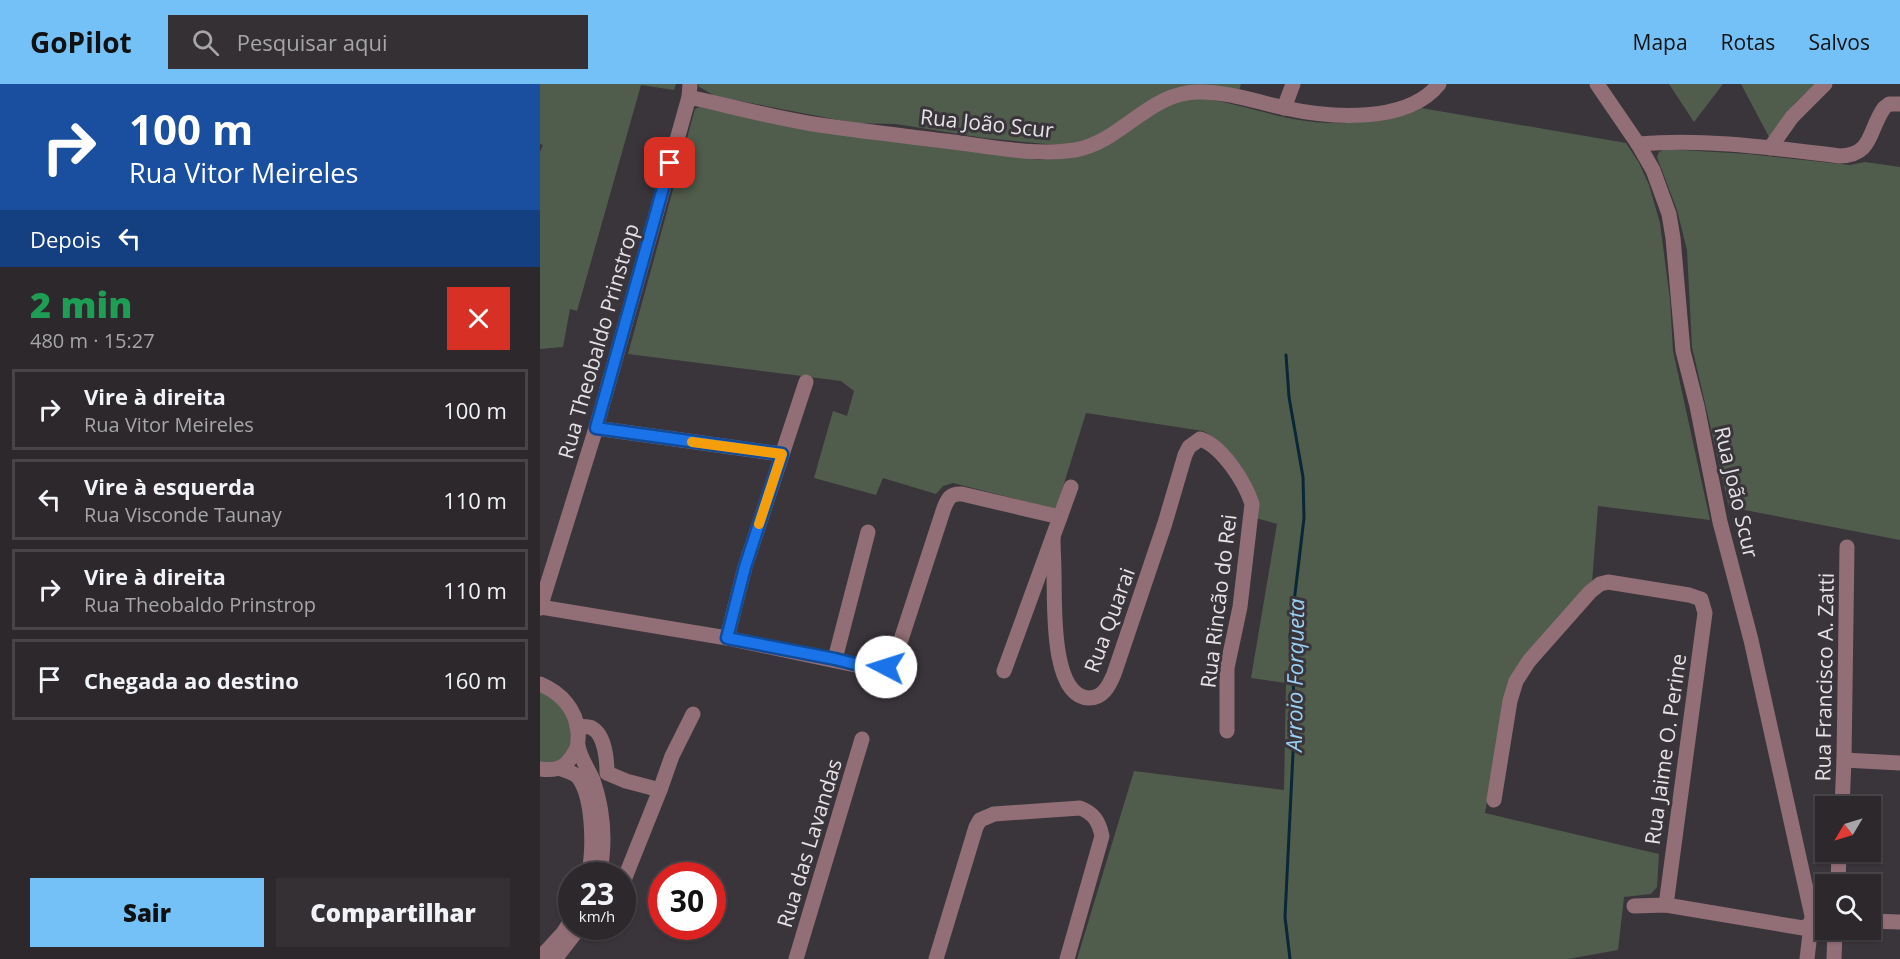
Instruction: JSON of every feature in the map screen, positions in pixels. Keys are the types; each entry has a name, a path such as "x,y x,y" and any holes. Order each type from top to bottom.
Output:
{"street":[{"path":"1284,108 1293,84"},
{"name":"Rua João Scur","path":"690,91 813,124 1042,151 1078,149 1094,144 1172,95 1185,92 1219,93 1284,108 1362,114 1397,110 1424,99 1439,84"},
{"name":"Rua João Scur","path":"1597,84 1653,170 1669,214 1683,351 1697,406 1720,522 1815,905"},
{"path":"1770,148 1792,117 1825,84"},
{"name":"Rua Theobaldo Prinstrop","path":"540,607 596,428 690,91"},
{"path":"1638,144 1671,141 1721,143 1852,156 1866,145 1884,108 1889,104 1900,104"},
{"path":"727,638 745,567 806,382"},
{"path":"596,428 782,454"},
{"name":"Rua Rincão do Rei","path":"1189,447 1200,439 1207,441 1216,449 1248,492 1251,504 1240,607 1227,668 1227,731"},
{"name":"Rua Quarai","path":"1053,537 1059,653 1066,682 1072,692 1080,697 1092,698 1102,694 1114,674 1189,447"},
{"path":"1004,671 1071,486"},
{"path":"540,607 727,638 879,670 892,662 950,496 956,493 962,494 1060,517"},
{"path":"835,659 868,532"},
{"name":"Rua Francisco A. Zatti","path":"1842,796 1847,547"},
{"name":"Rua Jaime O. Perine","path":"1494,800 1510,701 1516,681 1529,661 1590,592 1600,584 1608,582 1701,599 1705,614 1666,905"},
{"path":"540,684 551,689 570,707 577,726 578,746 597,792 602,816 601,862"},
{"path":"631,862 672,756 693,714"},
{"path":"577,726 590,727 595,730 607,754 607,772 626,782 660,790"},
{"name":"Rua das Lavandas","path":"796,959 862,739"},
{"path":"561,769 570,760 578,746"},
{"path":"1844,760 1900,763"},
{"path":"540,769 561,769 572,772 578,778 585,794 591,823 593,844 590,862"},
{"path":"936,959 980,820 994,814 1080,808 1090,812 1096,818 1102,836 1067,959"},
{"path":"1634,906 1666,905 1803,928 1815,924"},
{"path":"1881,921 1900,922"},
{"path":"1807,959 1815,934"},
{"path":"540,958 558,938"},
{"path":"555,959 570,940"},
{"path":"1834,959 1835,940"}],"green space":[{"path":"540,84 676,84 674,90 641,85 577,311 570,309 563,347 540,349 540,152 543,145 540,144"},
{"path":"699,84 1241,84 1239,91 1198,86 1094,138 1069,144 1045,144 984,138 896,124 854,123 715,96 698,86"},
{"path":"1669,84 1723,84 1694,122"},
{"path":"1741,84 1815,84 1795,103 1769,137"},
{"path":"1197,97 1288,118 1321,123 1372,121 1421,108 1626,143 1639,163 1649,185 1660,223 1670,300 1673,351 1710,520 1598,506 1592,583 1504,703 1485,813 1659,854 1657,887 1651,894 1624,897 1618,950 1568,959 1077,959 1134,771 1284,790 1286,683 1251,678 1277,524 1256,518 1235,469 1221,446 1203,431 1086,413 1056,509 953,483 943,486 936,494 883,478 876,495 814,478 833,411 847,416 854,391 841,381 628,354 695,109 700,107 807,130 1039,160 1082,156 1096,151 1168,104"},
{"path":"1665,149 1748,154 1850,165 1865,162 1900,167 1900,540 1729,507 1692,347 1687,250 1677,210 1657,157 1659,152"},
{"path":"540,690 551,693 572,720 571,749 559,763 540,764"}],"waterway":[{"name":"Arroio Forqueta","path":"1286,355 1289,397 1303,477 1304,518 1290,636 1295,712 1285,917 1290,959"}],"slow traffic":[{"path":"692,442 782,454 759,524"}],"route":[{"path":"670,163 596,428 782,454 745,567 727,638 879,670 886,667"}]}
